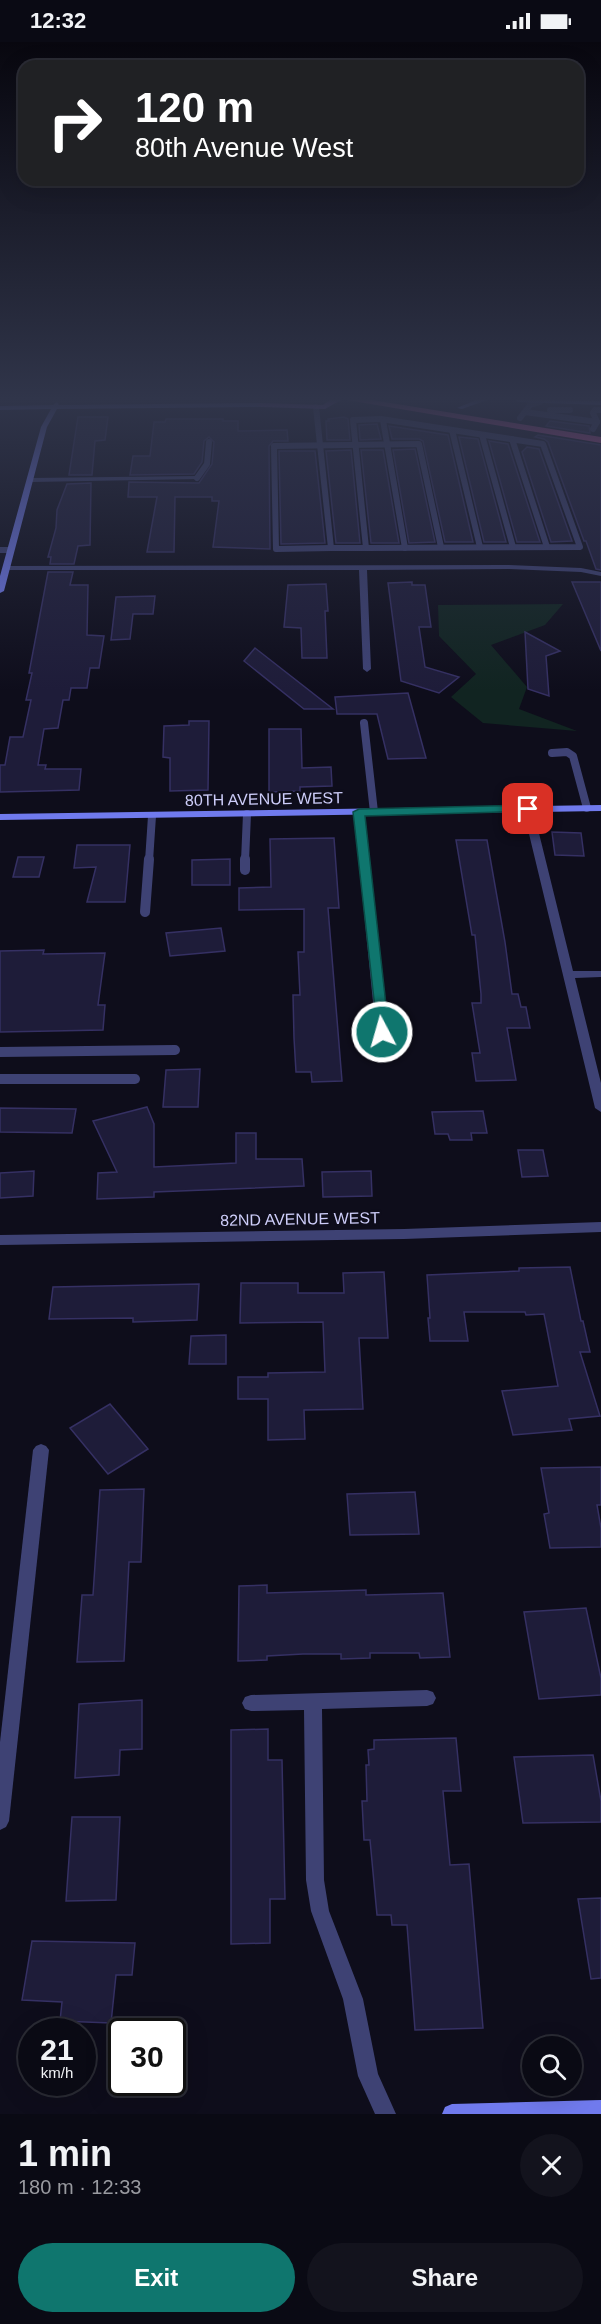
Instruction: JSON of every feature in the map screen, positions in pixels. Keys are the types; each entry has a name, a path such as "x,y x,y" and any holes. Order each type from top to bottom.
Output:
{"street":[{"path":"0,591 26,497"},
{"path":"7,568 547,567 601,574"},
{"path":"363,568 367,669"},
{"name":"80TH AVENUE WEST","path":"0,817 601,808"},
{"path":"528,809 601,1108"},
{"path":"359,812 382,1032"},
{"path":"568,975 601,974"},
{"name":"82ND AVENUE WEST","path":"0,1240 404,1234 601,1227"},
{"path":"0,1821 41,1450"},
{"path":"251,1703 427,1698"},
{"path":"313,1702 315,1880 320,1911 353,1999 368,2076 386,2114"},
{"path":"452,2114 601,2110"}],"lane":[{"path":"275,497 276,549 580,546 562,497"},
{"path":"325,497 331,548"},
{"path":"361,497 366,548"},
{"path":"396,497 405,548"},
{"path":"430,497 441,547"},
{"path":"468,497 480,547"},
{"path":"499,497 513,547"},
{"path":"531,497 548,547"},
{"path":"0,550 11,550"},
{"path":"364,723 375,812"},
{"path":"552,753 567,752 573,756 587,808"},
{"path":"245,870 247,814"},
{"path":"145,912 152,816"},
{"path":"0,1052 175,1050"},
{"path":"0,1079 135,1079"}],"green space":[{"path":"563,604 545,625 491,645 527,687 519,709 577,731 483,723 451,697 476,674 439,636 438,605"}],"building":[{"path":"62,497 91,497 90,545 78,546 74,564 50,564 51,557 48,557 56,528 57,510"},
{"path":"128,497 269,497 270,549 213,547 219,501 212,501 212,497 175,497 174,552 147,552 157,497"},
{"path":"280,497 320,497 325,543 281,544"},
{"path":"331,497 356,497 360,543 336,543"},
{"path":"366,497 391,497 399,543 371,543"},
{"path":"401,497 425,497 435,542 409,543"},
{"path":"435,497 462,497 473,542 445,542"},
{"path":"473,497 494,497 506,542 484,542"},
{"path":"504,497 525,497 540,542 517,542"},
{"path":"536,497 556,497 572,541 551,542"},
{"path":"568,497 601,497 601,570 596,569 586,541 584,541"},
{"path":"48,572 73,572 70,585 88,585 87,635 104,636 99,668 90,668 87,688 71,688 69,700 63,700 58,728 44,729 38,765 46,765 45,769 81,769 79,790 0,792 0,765 5,765 10,737 23,737 31,700 26,700 32,673 29,673"},
{"path":"412,582 412,585 425,585 431,627 419,627 425,667 459,677 439,693 401,681 388,583"},
{"path":"572,582 601,582 601,651"},
{"path":"326,584 327,658 302,658 301,628 284,627 288,585"},
{"path":"155,596 153,614 133,614 130,639 111,640 116,597"},
{"path":"525,632 560,651 546,656 549,696 528,689"},
{"path":"255,648 333,709 304,709 244,661"},
{"path":"408,693 426,758 388,759 377,714 337,714 335,697"},
{"path":"189,721 209,721 208,790 170,791 170,758 163,757 164,726 189,725"},
{"path":"269,729 301,729 302,768 331,767 332,786 300,787 300,791 269,792"},
{"path":"552,832 581,833 584,856 555,855"},
{"path":"334,838 339,908 328,908 342,1081 312,1082 311,1072 296,1072 294,1038 293,995 300,995 298,952 304,952 304,909 239,910 239,888 271,887 270,839"},
{"path":"456,840 487,840 512,994 518,994 521,1007 526,1007 530,1028 507,1028 516,1080 476,1081 472,1053 480,1053 472,1003 481,1003 481,994 475,935 472,935"},
{"path":"77,845 130,845 125,902 87,902 96,867 74,868"},
{"path":"18,857 44,857 39,877 13,877"},
{"path":"230,859 230,885 192,885 192,860"},
{"path":"221,928 225,951 170,956 166,933"},
{"path":"44,950 43,954 105,953 98,1005 105,1005 103,1030 0,1032 0,951"},
{"path":"200,1069 198,1107 163,1107 166,1070"},
{"path":"147,1107 154,1124 154,1167 236,1163 236,1133 256,1133 256,1159 302,1159 304,1186 154,1192 154,1197 97,1199 98,1173 117,1172 93,1121"},
{"path":"0,1108 76,1109 72,1133 0,1132"},
{"path":"483,1111 487,1133 471,1133 472,1140 450,1140 448,1134 435,1134 432,1112"},
{"path":"518,1150 543,1150 548,1176 522,1177"},
{"path":"34,1171 33,1196 0,1198 0,1173"},
{"path":"371,1171 372,1196 323,1197 322,1172"},
{"path":"570,1267 590,1352 580,1352 600,1416 569,1419 572,1430 513,1435 502,1391 558,1386 544,1314 464,1312 468,1341 430,1341 427,1275 519,1271 519,1268"},
{"path":"384,1272 388,1338 359,1338 363,1409 304,1410 305,1439 268,1440 268,1399 238,1399 238,1377 268,1377 268,1373 325,1372 323,1322 240,1323 241,1283 298,1283 298,1293 344,1293 343,1273"},
{"path":"199,1284 197,1320 133,1322 133,1318 49,1319 53,1287"},
{"path":"226,1335 226,1364 189,1364 191,1336"},
{"path":"110,1404 148,1449 108,1474 70,1428"},
{"path":"601,1467 601,1505 597,1505 601,1528 601,1547 550,1548 544,1514 549,1513 541,1468"},
{"path":"144,1489 141,1562 129,1562 124,1661 77,1662 82,1595 93,1595 100,1490"},
{"path":"415,1492 419,1534 350,1535 347,1494"},
{"path":"267,1585 267,1593 366,1590 366,1595 443,1593 450,1657 420,1658 419,1653 370,1653 370,1658 341,1659 341,1654 303,1654 267,1656 267,1660 238,1661 239,1586"},
{"path":"586,1608 601,1678 601,1695 539,1699 524,1612"},
{"path":"142,1700 142,1749 120,1750 119,1775 75,1778 79,1704"},
{"path":"268,1729 268,1760 282,1760 285,1899 270,1899 270,1943 231,1944 231,1730"},
{"path":"456,1738 461,1791 443,1791 450,1865 469,1864 483,2028 415,2030 407,1925 392,1925 391,1915 377,1915 370,1840 364,1840 362,1801 367,1801 368,1750 374,1749 374,1740"},
{"path":"593,1755 601,1801 601,1822 523,1823 514,1757"},
{"path":"72,1817 120,1817 116,1900 66,1901"},
{"path":"601,1898 601,1978 591,1979 578,1899"},
{"path":"32,1941 135,1943 132,1975 116,1975 112,2018 108,2018 108,2023 96,2022 96,2018 60,2018 62,2002 22,2000"}],"route":[{"path":"382,1032 359,812 528,809"}]}
